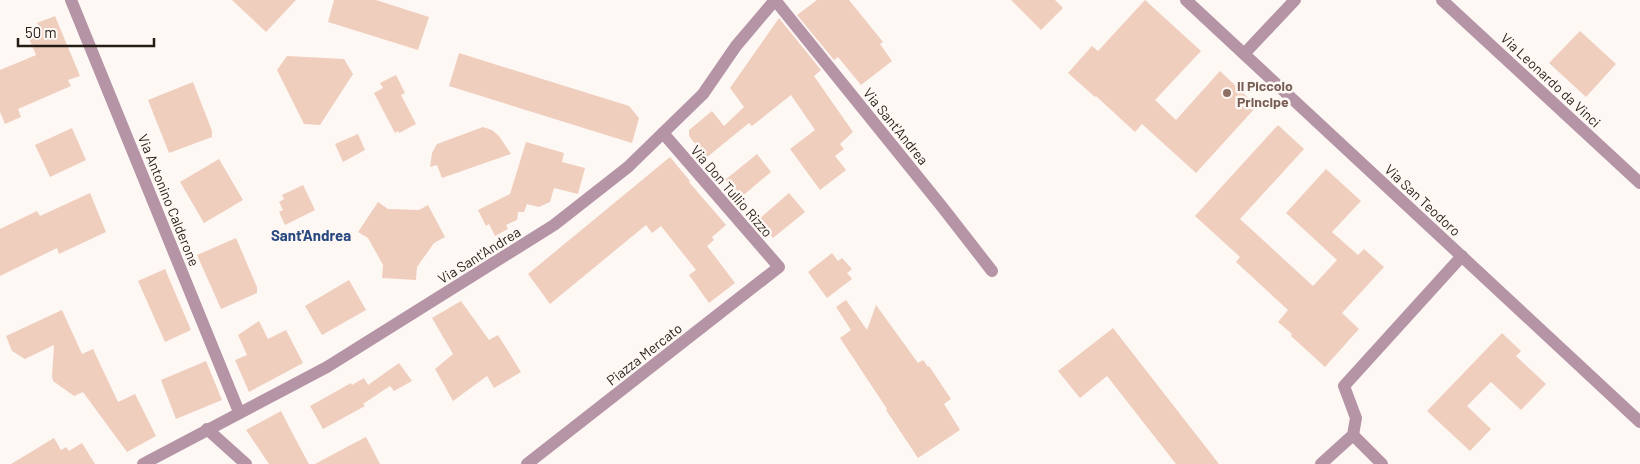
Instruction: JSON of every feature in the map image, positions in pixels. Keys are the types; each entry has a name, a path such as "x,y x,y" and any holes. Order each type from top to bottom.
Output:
{"street":[{"name":"Via Antonino Calderone","path":"71,0 239,412"},
{"name":"Via Sant'Andrea","path":"143,464 327,367 554,225 628,167 703,94 736,46 775,0 992,271"},
{"name":"Via San Teodoro","path":"1186,0 1640,422"},
{"path":"1244,54 1295,0"},
{"name":"Via Leonardo da Vinci","path":"1442,0 1640,183"},
{"name":"Via Don Tullio Rizzo","path":"664,133 779,268"},
{"path":"1322,464 1353,435 1356,418 1344,386 1462,256"},
{"name":"Piazza Mercato","path":"526,464 779,268"},
{"path":"207,429 246,464"},
{"path":"1353,435 1382,464"}],"building":[{"path":"232,0 296,0 266,32"},
{"path":"334,0 376,0 429,17 418,50 328,22"},
{"path":"817,0 849,0 883,42 880,44 892,61 861,85 838,57 834,60 797,15"},
{"path":"1011,0 1055,0 1063,8 1041,30"},
{"path":"1145,0 1201,51 1155,100 1176,120 1220,71 1257,106 1196,173 1142,124 1135,132 1068,73 1092,46 1098,51"},
{"path":"55,16 80,76 68,80 71,86 18,109 21,117 5,124 0,112 0,70 36,55 27,34 40,29 37,23"},
{"path":"779,18 821,70 814,76 853,132 840,144 844,149 835,156 846,170 820,190 790,149 815,130 791,95 752,126 749,123 706,158 689,136 689,130 712,111 724,126 744,107 730,88"},
{"path":"1580,31 1616,64 1586,97 1549,63"},
{"path":"459,53 629,106 639,118 632,143 449,86"},
{"path":"287,56 344,59 353,74 320,125 304,124 277,70"},
{"path":"396,75 405,93 401,95 416,124 399,133 398,131 395,133 374,93 383,88 380,83"},
{"path":"193,82 212,131 212,137 169,153 148,100"},
{"path":"1278,125 1304,149 1240,219 1313,286 1337,260 1286,213 1326,169 1361,201 1332,232 1358,255 1364,249 1384,267 1342,313 1359,329 1325,367 1278,322 1288,310 1236,262 1240,257 1195,216"},
{"path":"483,127 492,130 499,136 511,154 442,178 437,165 430,167 432,153 437,144"},
{"path":"72,128 86,160 50,177 35,145"},
{"path":"358,134 365,150 343,162 335,144"},
{"path":"526,142 564,153 562,162 585,168 578,194 554,188 550,202 539,207 527,204 524,212 518,212 517,220 506,225 508,229 495,236 489,224 486,226 478,210 510,194"},
{"path":"757,154 771,172 740,198 725,180"},
{"path":"670,157 726,225 712,237 714,240 707,246 735,283 709,303 689,275 696,270 661,226 652,233 646,225 550,304 528,274"},
{"path":"219,159 243,200 204,223 180,182"},
{"path":"303,185 315,210 285,225 279,212 283,210 279,202 284,199 282,195"},
{"path":"90,193 106,232 59,254 57,248 0,276 0,229 37,211 40,216"},
{"path":"789,193 805,212 773,238 758,220"},
{"path":"378,202 388,209 419,210 428,205 445,237 434,243 417,267 416,280 382,278 383,265 368,238 358,232"},
{"path":"236,238 257,287 257,293 221,309 197,255"},
{"path":"832,253 838,261 842,258 852,269 847,273 852,279 827,298 808,272"},
{"path":"165,269 191,330 165,342 138,281"},
{"path":"349,280 366,310 322,335 305,306"},
{"path":"846,300 867,330 876,305 918,363 923,360 929,366 951,399 944,404 960,430 918,458 840,338 851,330 836,307"},
{"path":"461,301 489,340 498,335 521,372 494,388 487,376 453,401 435,369 453,354 432,318"},
{"path":"62,310 82,354 93,349 118,402 135,394 156,436 127,452 83,392 74,396 53,381 54,345 25,359 12,351 6,336"},
{"path":"259,321 268,339 286,330 303,363 249,392 235,360 247,355 238,335"},
{"path":"1113,328 1219,464 1176,464 1107,376 1080,398 1058,371"},
{"path":"1502,333 1521,351 1516,356 1546,384 1521,410 1491,382 1467,406 1491,429 1470,451 1427,411"},
{"path":"206,361 222,400 176,419 161,380"},
{"path":"399,363 412,381 394,391 390,386 363,404 365,406 323,429 310,406 351,383 352,385 364,378 368,385"},
{"path":"281,411 309,464 269,464 246,430"},
{"path":"366,437 380,464 315,464 343,449"},
{"path":"54,438 61,450 66,447 69,451 82,443 95,464 11,464"}],"place":[{"name":"Il Piccolo Principe","path":"1227,93"}],"district":[{"name":"Sant'Andrea","path":"311,235"}]}
